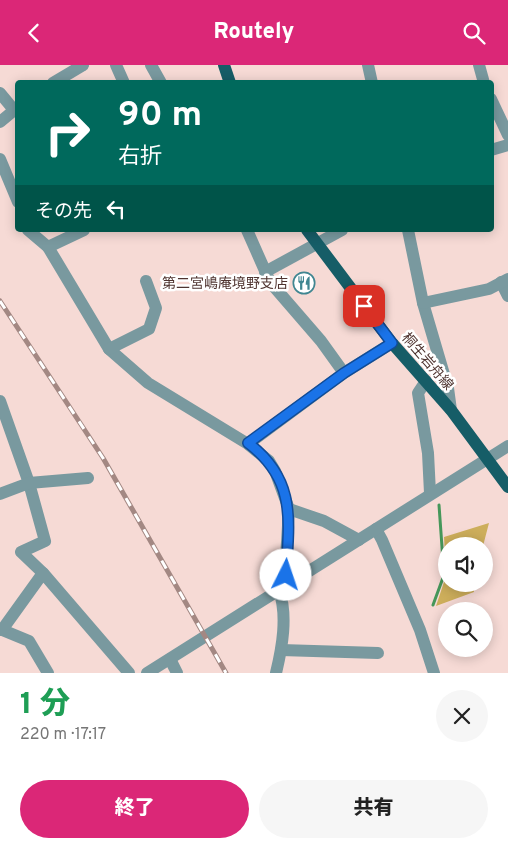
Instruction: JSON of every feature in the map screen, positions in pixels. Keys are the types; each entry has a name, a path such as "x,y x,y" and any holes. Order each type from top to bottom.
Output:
{"main road":[{"path":"224,65 229,80"},
{"name":"桐生岩舟線","path":"308,232 392,343 451,410 508,487"}],"street":[{"path":"58,80 83,65"},
{"path":"116,65 123,80"},
{"path":"151,65 159,80"},
{"path":"368,65 371,80"},
{"path":"479,65 483,80"},
{"path":"0,93 15,107"},
{"path":"494,105 508,135"},
{"path":"0,122 15,109"},
{"path":"494,149 508,145"},
{"path":"0,159 15,195"},
{"path":"30,232 48,247 109,349 148,383 248,443 269,461 276,471 289,509 286,575 282,603 281,650 276,673"},
{"path":"48,247 80,232"},
{"path":"248,232 265,272 276,291 306,322 344,373"},
{"path":"265,272 338,232"},
{"path":"408,232 423,303 448,389 451,410"},
{"path":"109,349 149,329 156,308 146,281"},
{"path":"423,303 489,289 505,281 508,296"},
{"path":"248,443 344,373 392,343"},
{"path":"426,381 418,393 428,453 430,493"},
{"path":"0,401 29,483 45,541 21,552 43,573 129,673"},
{"path":"147,673 359,540 430,493 508,446"},
{"path":"0,494 29,483 88,478"},
{"path":"289,509 324,521 359,540"},
{"path":"376,529 382,539 420,631 434,673"},
{"path":"43,573 1,630 29,641 48,673"},
{"path":"281,650 378,653"},
{"path":"170,659 177,673"}],"shaded area":[{"path":"489,523 485,537 444,537"},
{"path":"441,592 474,592 447,602 438,602 436,606"}],"waterway":[{"path":"433,605 444,575 439,505"}],"railway":[{"path":"0,301 103,458 226,673"}],"place":[{"name":"第二宮嶋庵境野支店","path":"304,283"}],"route":[{"path":"286,575 289,509 276,471 269,461 248,443 344,373 392,343 364,306"}]}
